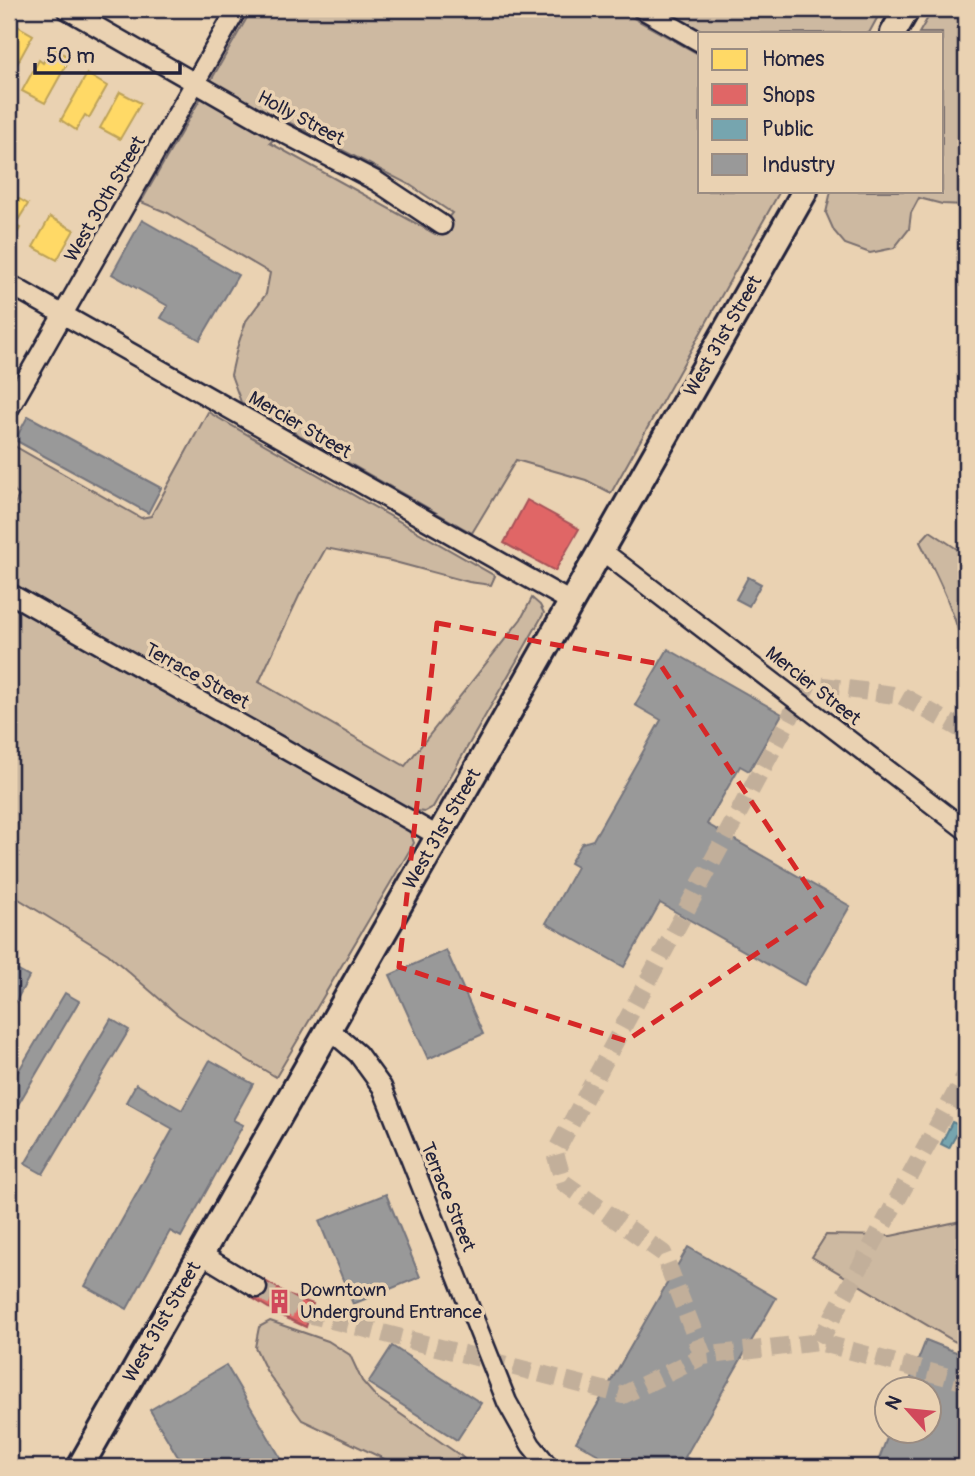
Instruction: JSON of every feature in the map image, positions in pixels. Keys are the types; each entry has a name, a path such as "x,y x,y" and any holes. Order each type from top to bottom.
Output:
{"main road":[{"path":"894,32 907,9"},
{"name":"West 31st Street","path":"80,1467 805,192"}],"street":[{"name":"Holly Street","path":"66,9 276,129 376,181 442,225"},
{"name":"West 30th Street","path":"9,409 237,9"},
{"path":"642,9 698,41"},
{"name":"Mercier Street","path":"9,284 571,602"},
{"name":"Mercier Street","path":"601,550 966,830"},
{"name":"Terrace Street","path":"9,593 438,836"},
{"name":"Terrace Street","path":"328,1029 358,1054 382,1087 507,1402 531,1446 549,1467"},
{"path":"201,1254 257,1288"}],"highlighted area":[{"path":"437,623 660,664 823,909 626,1041 399,967"}],"shaded area":[{"path":"252,9 617,9 698,54 698,192 779,192 611,493 586,480 516,460 472,533 241,402 231,375 237,348 246,321 266,294 270,273 168,213 141,202","holes":["290,123 410,185 452,213 435,234 270,143"]},
{"path":"663,9 882,9 870,32 704,32"},
{"path":"933,9 966,9 966,205 942,204 919,198 911,213 909,229 894,248 870,253 845,244 834,231 826,213 831,192 944,192 944,32 920,32"},
{"path":"208,412 495,576 491,585 469,582 391,561 326,548 299,596 259,682 405,766 521,619 532,598 544,613 433,807 424,812 411,810 144,660 134,673 409,830 414,843 276,1077 178,1015 108,954 9,893 9,514 19,496 9,484 9,443 141,518 151,516"},
{"path":"930,531 966,555 966,663 954,616 920,542"},
{"path":"961,1221 966,1230 966,1346 812,1257 826,1235 891,1236"},
{"path":"270,1321 328,1341 350,1355 362,1381 376,1397 473,1467 401,1467 302,1420 267,1372 255,1347 259,1327"}],"building: Homes":[{"path":"14,24 33,35 11,75 9,33"},
{"path":"52,47 70,58 45,103 22,91 39,60 43,63"},
{"path":"87,74 107,86 89,118 85,115 76,130 61,120"},
{"path":"120,92 141,103 120,139 100,128"},
{"path":"9,193 28,204 15,225 20,228 14,239 9,236"},
{"path":"50,217 74,230 57,260 33,247"}],"building: Shops":[{"path":"527,500 579,529 555,571 504,543"},
{"name":"Downtown Underground Entrance","path":"262,1279 290,1296 313,1304 306,1327 252,1298"}],"building: Public":[{"path":"952,1122 961,1126 949,1148 941,1144"}],"building: Industry":[{"path":"142,220 238,275 200,340 161,318 168,306 112,274"},
{"path":"28,416 161,488 148,513 15,440"},
{"path":"748,577 761,584 749,606 736,599"},
{"path":"668,649 782,714 749,771 740,766 707,824 850,906 804,985 660,903 624,967 546,923 577,867 570,863 582,843 593,840 661,720 635,705"},
{"path":"446,950 483,1034 428,1059 390,975"},
{"path":"15,969 29,977 9,1014 9,981"},
{"path":"65,993 79,1001 9,1120 9,1087"},
{"path":"111,1019 129,1030 43,1174 25,1164"},
{"path":"210,1060 253,1084 233,1120 243,1125 181,1237 170,1231 127,1309 85,1286 173,1129 126,1102 136,1084 182,1110"},
{"path":"386,1194 420,1277 353,1304 319,1221"},
{"path":"688,1247 776,1298 685,1457 704,1467 620,1467 576,1442"},
{"path":"926,1340 966,1356 966,1467 876,1467 885,1444 944,1444 944,1374 913,1374"},
{"path":"392,1346 481,1403 457,1440 368,1383"},
{"path":"226,1365 286,1467 184,1467 150,1410"}],"tunnel":[{"path":"703,1356 663,1253 564,1183 555,1153 808,684 902,696 966,732"},
{"path":"819,1342 966,1074"},
{"path":"257,1288 301,1312 623,1395 703,1356 819,1342 966,1382"}],"place":[{"name":"Downtown Underground Entrance","path":"280,1301"}]}
